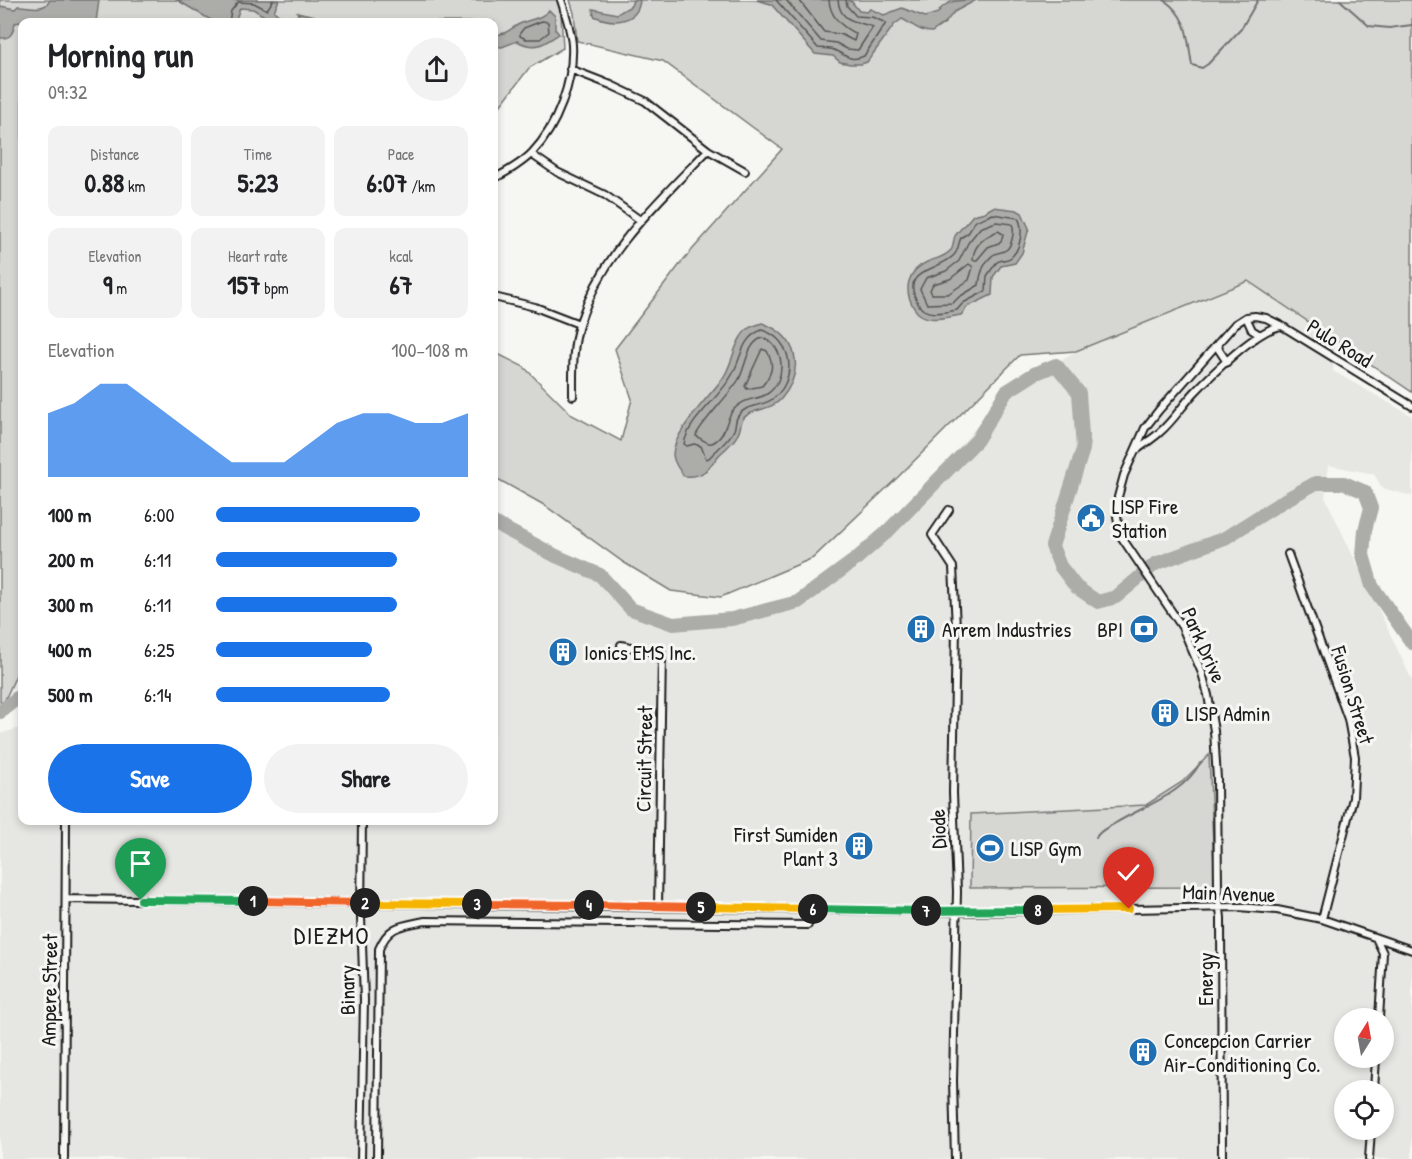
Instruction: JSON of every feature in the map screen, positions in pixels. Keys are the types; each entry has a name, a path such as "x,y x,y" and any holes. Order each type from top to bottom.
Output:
{"street":[{"path":"498,175 531,154 547,134 566,88 572,46 568,20 561,0"},
{"path":"570,69 645,101 708,150 745,171"},
{"path":"573,396 573,364 579,324 603,269 640,220 708,150"},
{"path":"531,154 557,172 605,195 640,220"},
{"path":"498,298 535,307 579,324"},
{"path":"1260,335 1252,330 1246,317 1266,318 1282,326"},
{"name":"Park Drive","path":"1219,907 1217,779 1214,730 1208,695 1202,673 1182,627 1120,535 1118,506 1124,475 1145,428 1235,324 1246,317"},
{"name":"Park Drive","path":"1136,450 1161,431 1194,393 1227,362 1260,335 1282,326"},
{"name":"Pulo Road","path":"1282,326 1412,406"},
{"path":"1218,343 1219,350 1227,362"},
{"name":"Diode","path":"949,510 932,535 953,567 956,627 953,793 956,911 953,1082 955,1159"},
{"name":"Fusion Street","path":"1288,554 1348,719 1355,757 1353,798 1322,919"},
{"name":"Circuit Street","path":"621,645 662,654 658,907"},
{"name":"Ampere Street","path":"64,1159 66,825"},
{"name":"Binary","path":"361,1159 364,1000 362,825"},
{"name":"Main Avenue","path":"67,899 956,911 1219,907 1276,910 1322,919 1412,950"},
{"name":"Energy","path":"1219,907 1221,918 1222,1159"},
{"path":"377,1159 379,949 385,936 396,927 425,921 808,925 804,909"},
{"path":"1376,938 1383,953 1380,1008"},
{"path":"1369,1159 1370,1140"}],"shaded area":[{"path":"0,0 557,0 561,14 563,48 529,68 498,109 498,18 18,18 18,671 4,702 0,702"},
{"path":"570,0 1412,0 1412,392 1248,281 1076,351 1020,355 813,558 721,597 671,591 623,562 544,505 498,479 498,354 524,367 572,415 621,441 632,399 615,349 684,259 782,149 663,61 577,41"},
{"path":"1248,281 1335,342 1333,371 1412,416 1412,496 1382,488 1374,474 1328,465 1325,497 1412,680 1412,1159 0,1159 0,734 18,728 18,825 498,825 498,525 556,556 600,575 631,609 673,624 732,619 798,602 855,560 887,532 1006,392 1076,351"},
{"path":"1209,755 1215,887 970,888 971,814 1146,805 1182,782"}],"water":[{"path":"51,0 99,0 97,18 18,18 11,35 0,38 0,6 15,9 18,6 38,8 45,6"},
{"path":"177,0 279,0 274,11 286,18 268,18 253,9 240,8 236,18 207,18"},
{"path":"633,0 640,0 638,8 629,18 616,21 594,16 593,9 617,14 631,6"},
{"path":"756,0 846,0 852,2 859,11 867,12 870,9 884,15 902,8 925,17 938,13 948,3 976,0 954,12 945,23 932,32 920,29 902,19 894,25 867,62 850,64 840,62 833,56 815,54 771,4"},
{"path":"549,10 555,16 555,29 559,34 554,38 535,46 517,41 498,46 498,34 547,13"},
{"path":"297,12 317,18 286,18 299,17"},
{"path":"993,207 1017,210 1022,213 1029,228 1022,253 1015,263 1001,266 993,277 992,295 967,307 961,315 935,319 918,313 911,301 908,288 915,270 948,253 955,236 973,215"},
{"path":"762,323 784,336 791,345 795,366 789,388 776,403 745,417 734,440 709,468 701,474 684,476 674,461 673,455 679,436 723,378 740,338 750,327"}],"waterway":[{"path":"1164,0 1183,21 1192,65 1202,68 1241,29 1258,0"},
{"path":"1340,0 1369,26 1389,28 1412,25"},
{"path":"498,525 556,556 600,575 631,609 673,624 732,619 798,602 855,560 887,532 977,440 1006,392 1034,374 1056,365 1079,393 1083,449 1052,546 1060,566 1076,587 1098,602 1116,597 1155,564 1225,538 1316,483 1344,483 1365,492 1371,508 1365,530 1363,555 1372,586 1412,643"},
{"path":"0,712 18,697"},
{"path":"1096,838 1106,828 1173,792 1193,774 1200,763"}],"place":[{"name":"LISP Fire Station","path":"1091,518"},
{"name":"Arrem Industries","path":"921,629"},
{"name":"BPI","path":"1144,629"},
{"name":"Ionics EMS Inc.","path":"563,652"},
{"name":"LISP Admin","path":"1165,713"},
{"name":"First Sumiden Plant 3","path":"859,846"},
{"name":"LISP Gym","path":"990,848"},
{"name":"Concepcion Carrier Air-Conditioning Co.","path":"1143,1052"}],"district":[{"name":"DIEZMO","path":"332,935"}],"route":[{"path":"141,900 956,911 1129,909"}]}
